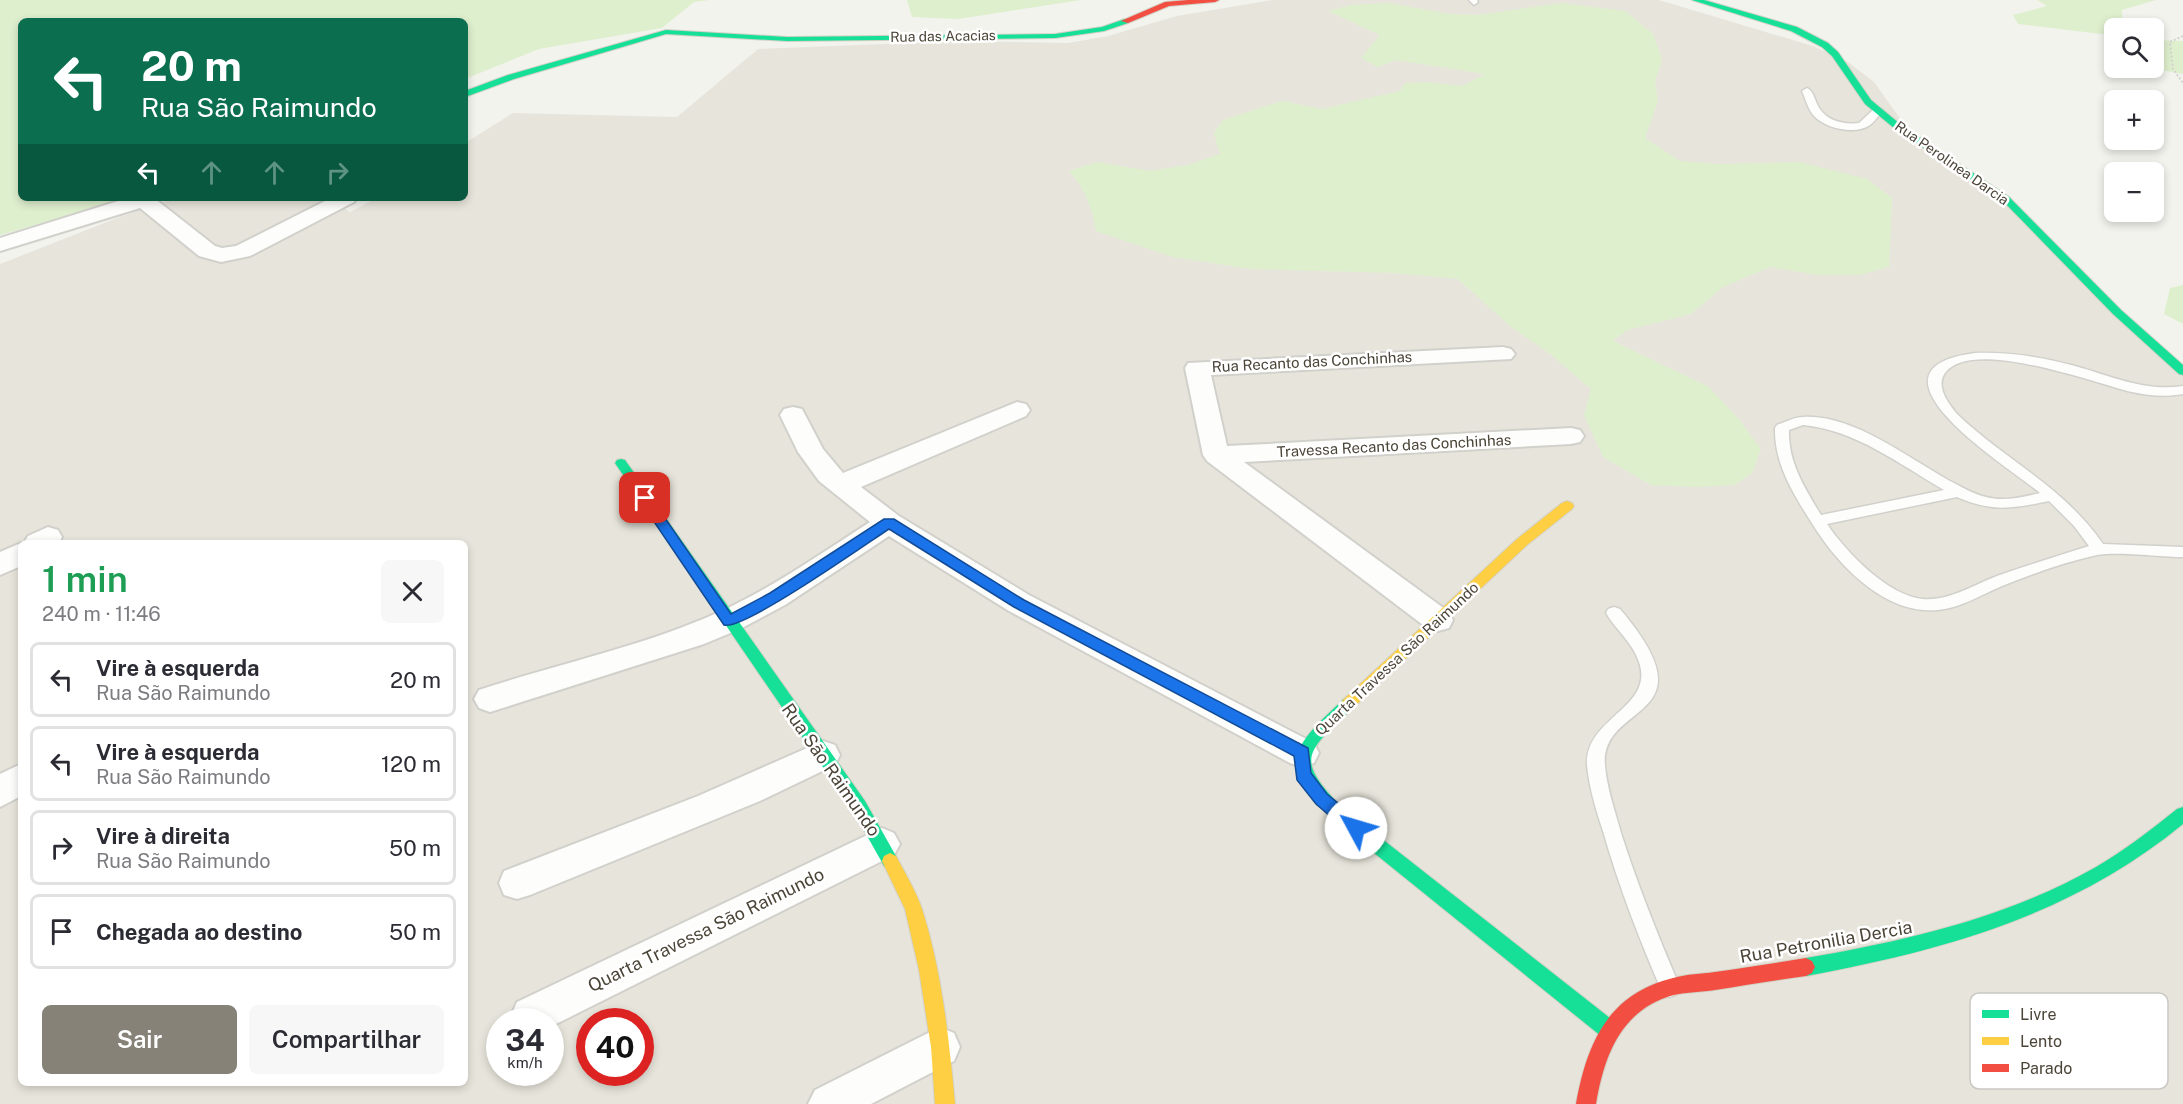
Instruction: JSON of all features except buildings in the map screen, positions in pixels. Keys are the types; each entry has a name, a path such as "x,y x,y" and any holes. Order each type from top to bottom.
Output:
{"street":[{"name":"Rua das Acacias","path":"468,93 511,77 666,32 787,39 1055,36 1104,29 1169,2 1215,0"},
{"name":"Rua Perolinea Darcia","path":"1696,0 1794,29 1825,45 1835,54 1868,102 1897,126 2006,199 2117,312 2183,371"},
{"path":"0,245 140,201 146,202 207,251 221,255 242,250 341,201"},
{"name":"Rua Recanto das Conchinhas","path":"1216,455 1197,368 1503,354"},
{"path":"840,485 1017,410"},
{"path":"793,415 811,452 828,475 889,523 1019,603 1302,753 1303,775 1330,806 1608,1029"},
{"name":"Travessa Recanto das Conchinhas","path":"1216,455 1571,436"},
{"path":"1216,455 1438,620"},
{"name":"Rua São Raimundo","path":"621,462 729,621 860,806 882,844 913,908 928,970 940,1047 945,1104"},
{"name":"Quarta Travessa São Raimundo","path":"1302,753 1320,730 1438,620 1522,542 1567,506"},
{"path":"490,699 693,636 729,621 775,597 889,523"},
{"path":"0,565 18,555"},
{"path":"517,883 703,811 764,785 823,755"},
{"path":"0,792 18,780"},
{"name":"Rua Petronilia Dercia","path":"1586,1104 1594,1057 1608,1029 1625,1010 1647,994 1670,987 1872,955 1913,946 1970,928 2030,907 2082,884 2127,860 2164,833 2183,813"},
{"name":"Quarta Travessa São Raimundo","path":"547,1008 882,844"},
{"path":"829,1104 940,1047"}],"lane":[{"path":"1807,91 1817,114 1825,120 1843,125 1859,126 1867,123 1878,110"},
{"path":"2099,549 2086,529 2052,495 1951,415 1936,391 1935,378 1941,367 1952,359 1977,357 2050,364 2132,388 2171,392 2183,390"},
{"path":"2052,495 2008,504 1983,502 1956,492 1866,438 1839,426 1809,420 1792,421 1782,428 1780,442 1790,473 1818,521 1848,561 1897,597 1919,604 1939,604 2007,578 2099,549 2183,552"},
{"path":"1818,521 1956,492"},
{"path":"1614,613 1643,651 1651,670 1650,688 1641,703 1618,721 1603,738 1596,759 1599,786 1630,890 1670,987"}],"path":[{"path":"2183,36 2170,42 2173,69 2183,82"}],"shaded area":[{"path":"1272,0 1659,0 1813,46 1848,62 1874,82 1914,138 2030,221 2183,370 2183,1104 0,1104 0,264 166,201 334,201 350,212 371,201 468,201 468,141 513,113 677,117 758,49 961,41 1068,43 1108,36 1177,16"}],"green space":[{"path":"0,0 710,0 694,2 662,28 539,49 468,78 468,18 18,18 18,201 120,201 0,235"},
{"path":"907,0 1081,0 958,19 912,17"},
{"path":"2037,0 2156,0 2122,10 2122,18 2104,18 2104,34 2018,24 2013,15 2047,6"},
{"path":"1389,3 1450,14 1478,15 1561,3 1625,11 1653,34 1662,60 1655,81 1658,101 1645,138 1680,161 1717,164 1799,162 1867,179 1892,198 1889,267 1859,275 1818,275 1770,267 1723,287 1691,314 1627,330 1613,341 1709,387 1737,417 1761,449 1752,473 1734,485 1696,487 1651,485 1603,457 1584,415 1591,389 1550,354 1510,326 1458,279 1393,273 1251,269 1173,257 1096,231 1087,199 1069,171 1097,162 1150,171 1188,165 1220,154 1214,133 1223,120 1282,101 1322,109 1400,91 1405,83 1428,82 1462,86 1485,74 1396,60 1378,67 1361,58 1380,35 1328,11 1351,5"},
{"path":"2164,40 2183,41 2183,74 2164,71"},
{"path":"2183,285 2183,324 2164,314 2170,288"}],"traffic: fast":[{"path":"1696,0 1794,29 1825,45 1835,54 1868,102 1897,126 2006,199 2117,312 2183,371"},
{"path":"468,93 511,77 666,32 787,39 1055,36 1104,29 1125,21"},
{"path":"621,463 859,806 890,861"},
{"path":"1349,703 1318,732 1309,744 1303,756 1303,768 1308,781 1338,814 1608,1029"},
{"path":"1806,967 1905,947 2006,916 2055,896 2101,873 2144,846 2183,814"}],"traffic: slow":[{"path":"1349,703 1522,542 1567,506"},
{"path":"890,861 913,908 928,970 940,1047 945,1104"}],"traffic: jam":[{"path":"1125,21 1168,4 1215,0"},
{"path":"1586,1104 1594,1065 1609,1032 1619,1018 1648,996 1679,985 1806,967"}],"route":[{"path":"645,498 729,621 775,597 889,523 1019,603 1302,753 1303,775 1322,799 1356,828"}]}
